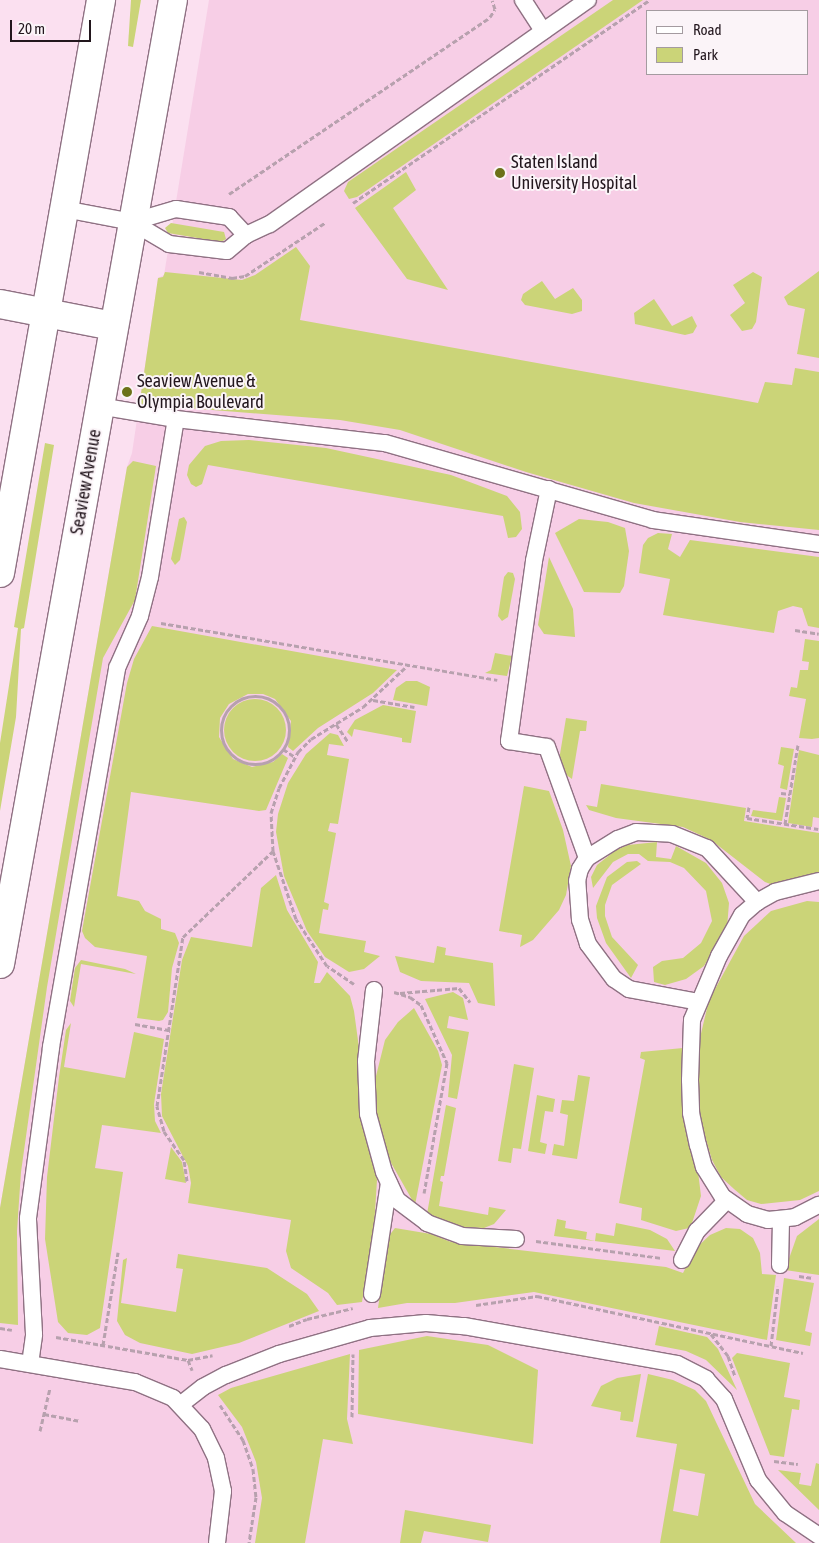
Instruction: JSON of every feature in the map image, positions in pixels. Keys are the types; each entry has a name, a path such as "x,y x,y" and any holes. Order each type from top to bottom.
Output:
{"street":[{"path":"0,573 101,0"},
{"name":"Seaview Avenue","path":"0,964 173,0"},
{"path":"0,304 113,326"}],"lane":[{"path":"523,0 543,31"},
{"path":"64,209 132,222 169,244 227,251 246,235 270,224 588,0"},
{"path":"132,222 176,209 230,217 246,235"},
{"path":"99,406 176,419 385,443 653,520 819,544"},
{"path":"30,1364 34,1334 28,1218 51,1047 117,668 138,620 150,577 176,419"},
{"path":"549,489 534,561 508,741 547,747 587,858"},
{"path":"699,1002 629,989 614,979 600,964 588,944 580,920 577,881 587,858 618,839 636,832 672,834 707,848 757,902"},
{"path":"819,882 775,892 757,902 742,915 719,956 699,1002 692,1020 690,1047 691,1113 704,1167 727,1200 747,1214 781,1220 795,1217 819,1205"},
{"path":"374,990 366,1061 368,1114 389,1183 397,1200 419,1218 462,1236 516,1238"},
{"path":"372,1294 389,1183"},
{"path":"682,1260 697,1230 727,1200"},
{"path":"780,1265 781,1220"},
{"path":"180,1405 226,1374 279,1354 370,1328 426,1323 464,1326 677,1364 706,1379 724,1399 758,1480 785,1513 819,1536"},
{"path":"0,1359 135,1382 154,1388 180,1405 202,1429 216,1458 224,1491 217,1543"}],"path":[{"path":"224,194 240,189 490,17 495,9 492,0"},
{"path":"353,203 649,0"},
{"path":"138,620 517,684"},
{"path":"795,630 819,634"},
{"path":"408,665 372,700 311,739 295,757 279,788 271,813 273,851 296,919 315,952 340,976 374,990 400,993 459,988 470,1002"},
{"path":"251,696 276,703 288,725 283,749 266,762 250,763 236,758 226,747 221,733 229,708 251,696"},
{"path":"372,700 414,707"},
{"path":"336,724 348,742"},
{"path":"785,824 798,745"},
{"path":"283,749 295,757"},
{"path":"781,793 790,794"},
{"path":"749,807 747,818 818,829"},
{"path":"187,1181 184,1160 164,1130 158,1115 168,1030 183,936 273,851"},
{"path":"400,993 421,1005 447,1062 419,1218"},
{"path":"135,1024 168,1030"},
{"path":"516,1238 682,1260"},
{"path":"103,1345 118,1252"},
{"path":"770,1346 780,1265"},
{"path":"56,1337 103,1345 154,1357 188,1360 195,1375"},
{"path":"352,1417 353,1354"},
{"path":"40,1431 50,1387"},
{"path":"220,1405 243,1440 253,1469 256,1497 249,1543"},
{"path":"44,1414 80,1421"},
{"path":"767,1459 798,1464"}],"shaded area":[{"path":"209,0 819,0 819,1543 0,1543 0,1208 127,467 132,453 158,278 164,275"}],"green space":[{"path":"131,0 141,0 133,47 128,46"},
{"path":"613,0 643,0 357,197 349,199 344,191 348,182"},
{"path":"406,172 416,190 393,208 448,290 407,279 355,208"},
{"path":"171,223 224,232 226,239 221,242 168,233 165,228"},
{"path":"296,247 310,266 300,320 758,403 765,382 792,385 795,368 819,372 819,530 740,522 634,503 526,472 400,430 340,420 175,407 174,400 164,401 164,407 139,407 158,278 163,277 165,272 242,280 255,275"},
{"path":"819,271 819,358 797,354 805,309 788,305 784,297"},
{"path":"753,272 762,277 756,322 752,329 742,331 730,315 745,303 733,285"},
{"path":"542,281 555,299 573,288 582,300 582,311 572,314 525,305 521,300 523,294"},
{"path":"654,299 672,326 692,316 697,326 693,333 685,335 635,324 634,313"},
{"path":"249,440 326,448 451,475 507,496 520,512 522,529 516,537 508,538 503,516 208,465 202,484 196,487 191,484 187,475 189,465 205,446 221,441"},
{"path":"45,443 54,445 24,628 21,629 16,717 0,811 0,743 18,628 14,627"},
{"path":"133,461 156,466 135,600 103,658 47,987 21,1172 17,1231 18,1325 0,1323 0,1208 127,467"},
{"path":"184,517 187,522 180,560 175,565 171,559 179,519"},
{"path":"579,519 608,522 625,528 629,551 624,586 620,593 584,592 555,533"},
{"path":"658,533 672,534 668,549 680,557 690,540 819,557 819,628 808,626 802,608 793,606 778,611 774,633 663,615 670,579 639,573 643,545 648,538"},
{"path":"549,557 573,609 575,637 544,634 538,625"},
{"path":"508,572 513,573 515,579 508,617 502,621 498,616 504,577"},
{"path":"152,626 397,670 373,693 318,728 293,751 288,747 291,721 275,699 263,694 248,694 229,704 220,718 219,737 233,759 252,767 273,762 282,754 288,758 266,810 259,811 131,792 117,896 139,901 145,911 161,919 161,929 175,933 179,943 172,968 168,1012 163,1020 159,1021 137,1018 147,956 95,947 85,938 82,931 127,683 134,659"},
{"path":"805,639 819,641 819,738 812,739 799,738 806,699 789,696 791,687 797,688 800,670 808,670 809,662 802,661"},
{"path":"495,653 512,656 507,676 485,673 491,670"},
{"path":"406,681 417,681 430,687 427,706 393,700 396,688"},
{"path":"249,699 261,699 277,708 284,718 286,730 284,742 277,752 261,761 249,761 238,756 229,747 224,736 224,724 229,713 238,704"},
{"path":"383,705 416,711 411,743 402,742 402,738 354,729 352,737 347,732 355,720"},
{"path":"566,718 587,721 586,731 580,731 572,779 565,774 559,760"},
{"path":"330,733 338,735 344,746 329,744 327,755 349,759 338,824 330,823 328,831 336,833 324,902 329,904 328,910 323,909 319,933 366,941 364,952 380,956 364,969 349,972 325,957 307,931 284,876 276,832 278,814 288,783 306,754"},
{"path":"781,747 794,749 787,790 780,788 784,766 778,764"},
{"path":"799,750 819,755 819,818 813,817 812,827 788,823"},
{"path":"601,784 746,808 744,821 819,833 819,874 773,885 765,882 711,840 683,827 616,818 589,810 586,805 597,807"},
{"path":"524,786 549,791 563,830 571,866 566,895 559,910 533,940 520,947 522,935 499,931"},
{"path":"779,797 786,798 782,821 751,816 753,810 776,813"},
{"path":"657,842 656,857 671,859 676,846 706,863 722,883 729,903 727,928 704,966 686,979 665,985 654,982 653,967 662,961 683,958 701,943 712,921 706,891 684,868 670,862 648,861 639,854 628,854 613,862 593,888 591,877 597,865 616,850 628,845"},
{"path":"637,861 641,864 612,885 605,905 605,916 612,937 638,965 631,978 606,943 597,918 596,906 607,877 627,862"},
{"path":"276,875 287,910 318,962 314,983 320,983 327,972 350,996 354,1011 377,1180 374,1228 362,1302 337,1305 328,1293 291,1268 286,1251 291,1220 188,1203 191,1183 188,1166 162,1116 161,1094 182,960 191,937 252,947 261,888"},
{"path":"807,901 819,902 819,1191 800,1200 761,1204 747,1200 734,1189 721,1177 712,1160 698,1113 698,1046 709,1000 744,936 771,911"},
{"path":"437,946 446,948 445,955 493,963 495,1006 478,1003 469,983 421,981 400,972 395,956 434,963"},
{"path":"81,960 125,969 136,974 81,964 74,1007 70,1001 75,968"},
{"path":"453,992 463,998 468,1020 449,1016 447,1028 469,1032 457,1099 448,1097 452,1055 425,999"},
{"path":"414,1008 438,1051 442,1065 415,1205 386,1154 376,1122 374,1084 385,1040 398,1022"},
{"path":"71,1023 64,1067 125,1078 134,1032 164,1039 154,1104 155,1121 161,1133 102,1125 95,1168 123,1172 100,1328 87,1335 68,1333 58,1322 45,1239 47,1177 59,1077 66,1030"},
{"path":"683,1048 701,1196 689,1228 676,1231 641,1220 642,1208 619,1203 645,1060 640,1058 641,1052"},
{"path":"514,1064 534,1068 521,1149 513,1148 511,1163 498,1161"},
{"path":"578,1075 590,1077 577,1159 552,1155 554,1144 564,1146 568,1115 560,1113 562,1100 574,1101"},
{"path":"537,1095 555,1099 553,1112 545,1111 540,1142 547,1144 545,1154 528,1151"},
{"path":"446,1105 456,1108 444,1176 441,1176 440,1181 443,1182 439,1206 488,1215 489,1207 506,1210 494,1224 484,1228 459,1227 427,1214"},
{"path":"171,1147 182,1162 186,1183 165,1179"},
{"path":"557,1219 566,1221 565,1228 587,1232 586,1239 595,1241 596,1233 614,1236 616,1223 650,1230 667,1239 675,1251 554,1236"},
{"path":"819,1219 819,1275 785,1270 797,1236"},
{"path":"395,1228 431,1234 451,1242 666,1267 683,1273 695,1249 710,1235 726,1228 740,1229 753,1238 760,1253 762,1274 776,1275 767,1340 534,1292 455,1303 407,1303 378,1308 388,1237"},
{"path":"178,1254 267,1268 307,1294 319,1311 239,1343 192,1354 140,1343 125,1335 117,1321 123,1260 127,1258 121,1303 176,1312 183,1269 176,1268"},
{"path":"784,1278 814,1283 805,1331 812,1333 810,1346 776,1340"},
{"path":"659,1326 707,1337 718,1349 737,1390 706,1360 686,1351 655,1345"},
{"path":"427,1336 488,1345 538,1370 533,1444 358,1414 359,1350"},
{"path":"737,1353 790,1363 784,1397 800,1400 799,1410 792,1409 784,1457 770,1455 732,1358"},
{"path":"350,1354 347,1419 353,1444 323,1439 305,1543 255,1543 262,1498 256,1462 242,1427 218,1395 231,1388"},
{"path":"641,1374 633,1422 620,1420 621,1412 591,1406 601,1386 617,1378"},
{"path":"648,1374 673,1380 695,1390 706,1401 755,1504 796,1543 660,1543 677,1444 636,1437","holes":["680,1469 705,1474 698,1516 673,1511"]},
{"path":"816,1463 819,1464 819,1510 778,1470 801,1473 799,1484 811,1486"},
{"path":"405,1510 491,1525 488,1542 424,1531 421,1543 400,1543"}],"place":[{"name":"Staten Island University Hospital","path":"500,173"},
{"name":"Seaview Avenue & Olympia Boulevard","path":"127,392"}]}
